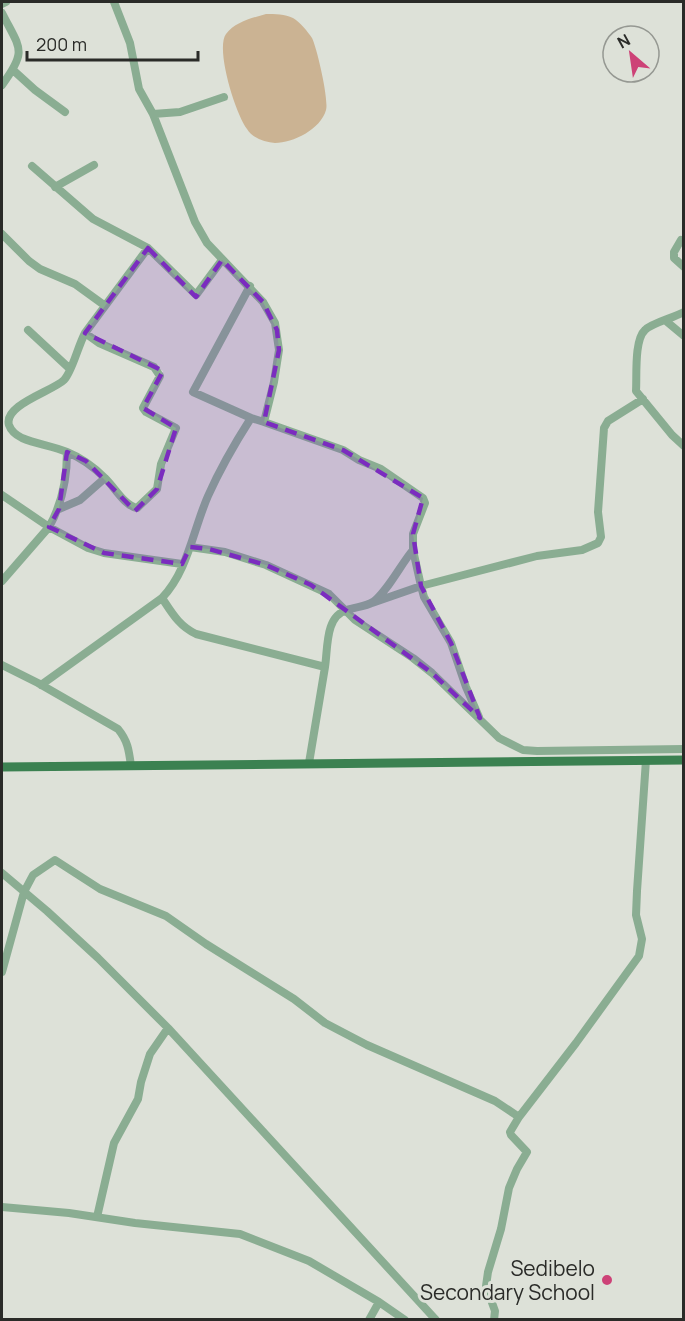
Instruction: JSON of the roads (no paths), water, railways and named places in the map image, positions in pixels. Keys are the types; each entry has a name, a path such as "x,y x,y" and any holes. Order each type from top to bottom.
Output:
{"main road":[{"path":"2,767 684,760"}],"street":[{"path":"2,4 6,2"},
{"path":"114,2 130,43 139,89 153,114 195,222 207,243 263,302 279,338 274,382 264,422"},
{"path":"2,13 19,46 20,53 13,70 2,85"},
{"path":"13,70 65,112"},
{"path":"153,114 190,110 225,97"},
{"path":"55,187 94,165"},
{"path":"32,166 103,225 148,248 196,295 222,260"},
{"path":"2,234 40,269 75,284 104,305"},
{"path":"681,240 674,252 674,258 684,267"},
{"path":"85,333 107,346 154,367 159,376 143,408 146,412 176,428 161,464 157,489 141,506 133,508 105,478 82,458 21,437 14,432 8,420 10,414 16,409 62,382 85,333 148,248"},
{"path":"250,286 194,392 251,418 343,450 381,469 423,498 424,503 414,526 413,550 421,586 451,643 466,687 480,718"},
{"path":"684,312 646,329 641,336 636,391 672,435 684,446"},
{"path":"666,321 684,336"},
{"path":"28,330 70,369"},
{"path":"309,763 332,622 336,615 421,586 537,556 582,550 598,543 601,537 598,512 604,428 609,421 643,399"},
{"path":"41,685 162,598 176,581 208,496 227,457 251,418"},
{"path":"2,581 49,527 60,509 67,452"},
{"path":"60,509 80,500 105,478"},
{"path":"2,495 49,527 88,548 104,553 182,564"},
{"path":"190,547 225,552 267,565 329,594 355,620 405,652 432,673 499,738 513,747 523,750 684,749"},
{"path":"372,603 413,550"},
{"path":"162,598 184,629 325,667"},
{"path":"2,665 118,729 126,738 131,766"},
{"path":"494,1320 495,1311 486,1286 488,1272 501,1229 508,1188 527,1152 510,1132 639,956 642,939 636,915 646,760"},
{"path":"2,972 24,892 33,875 55,860 100,889 166,916 294,999 325,1023 376,1049 495,1101 519,1117"},
{"path":"2,873 98,958 168,1028 436,1320"},
{"path":"97,1217 114,1143 138,1099 150,1054 168,1028"},
{"path":"2,1207 240,1234 309,1261 405,1320"},
{"path":"369,1320 379,1302"}],"place":[{"name":"Sedibelo Secondary School","path":"607,1280"}]}
